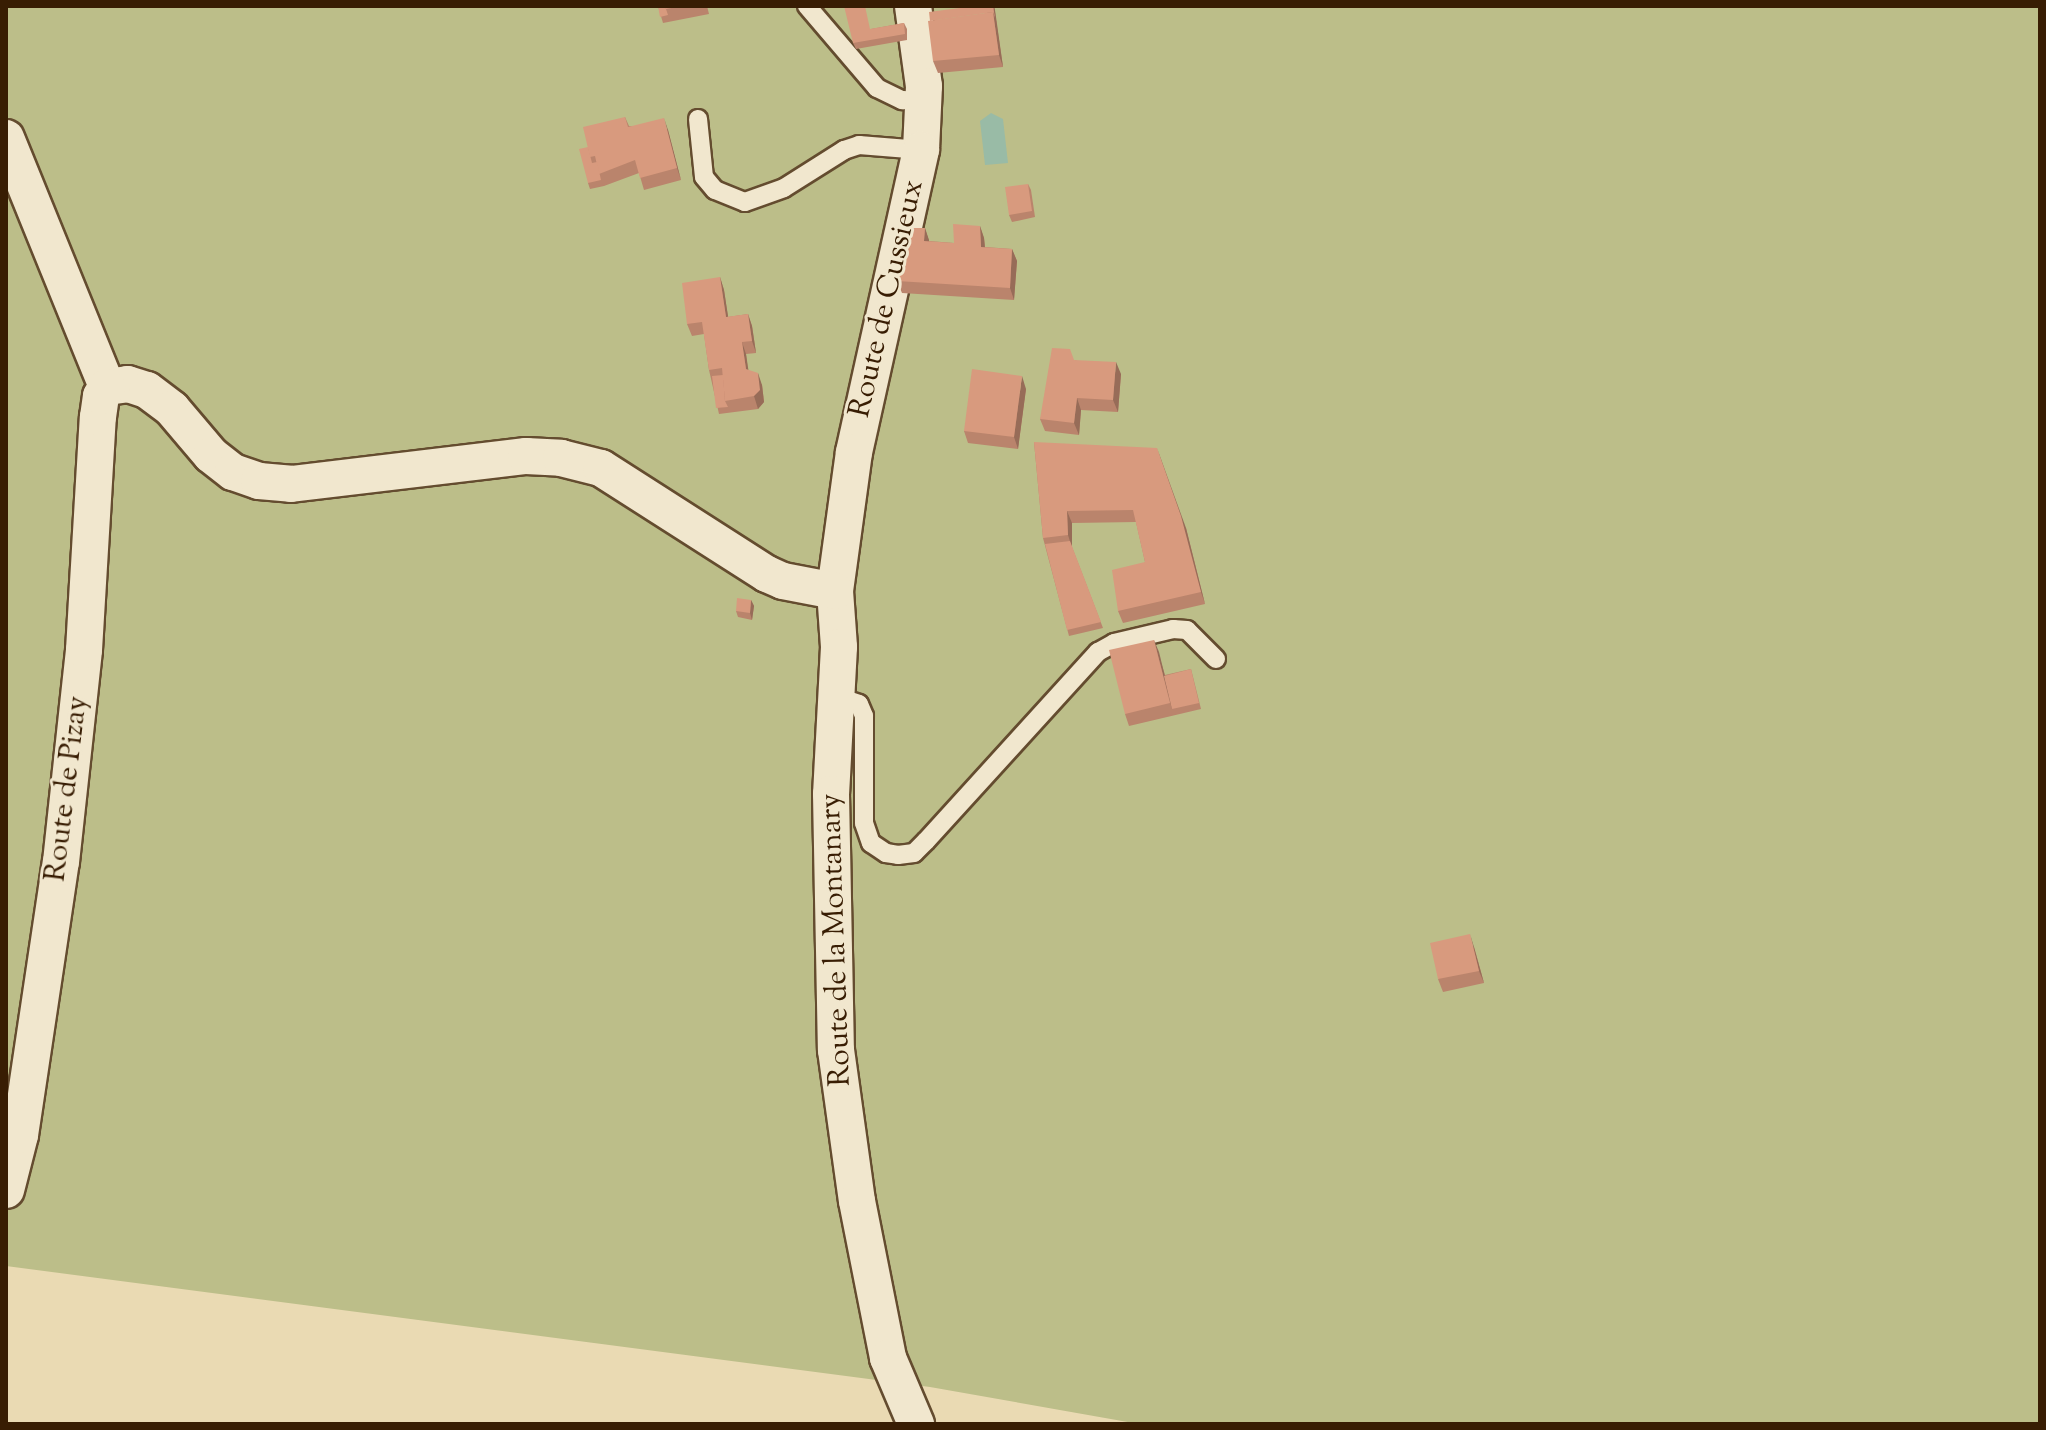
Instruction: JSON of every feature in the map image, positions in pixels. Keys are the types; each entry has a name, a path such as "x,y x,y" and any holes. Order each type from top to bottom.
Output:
{"street":[{"name":"Route de Cussieux","path":"835,591 854,452 921,150 923,101 913,6"},
{"path":"6,138 107,387 128,384 147,390 172,409 233,472 259,481 291,484 526,456 561,458 601,468 767,574 783,581 835,591"},
{"name":"Route de Pizay","path":"6,1190 20,1135 61,862 84,650 98,417 101,396 107,387"},
{"name":"Route de la Montanary","path":"835,591 839,647 831,794 836,1050 857,1201 888,1358 916,1424"}],"lane":[{"path":"807,6 877,88 902,100 923,101"},
{"path":"698,119 704,177 715,190 745,202 784,188 844,150 859,145 921,150"},
{"path":"835,696 859,704 864,716 864,823 871,843 886,853 898,855 914,853 926,841 1098,652 1114,643 1173,629 1187,630 1216,659"}],"shaded area":[{"path":"6,6 2040,6 2040,1424 1139,1424 930,1387 6,1266"},
{"path":"991,113 1003,119 1008,163 985,165 980,121"}],"building":[{"path":"658,6 665,6 668,15 660,17"},
{"path":"844,6 865,6 870,29 904,23 905,34 853,43"},
{"path":"993,6 995,18 993,12 930,21 929,12"},
{"path":"993,12 999,55 933,61 928,21"},
{"path":"625,117 628,127 664,118 677,168 640,178 635,160 599,174 595,156 590,157 583,127"},
{"path":"588,147 592,163 597,162 601,180 588,183 579,149"},
{"path":"1028,184 1032,211 1009,215 1005,187"},
{"path":"953,224 980,226 981,247 1012,249 1010,288 897,281 910,228 925,228 924,241 954,243"},
{"path":"720,277 726,317 748,314 752,341 742,342 746,369 758,373 760,390 754,396 725,401 722,368 709,370 702,322 687,324 682,283"},
{"path":"1052,348 1070,349 1074,360 1116,362 1113,400 1077,398 1074,423 1040,419"},
{"path":"972,369 1022,376 1014,437 964,431"},
{"path":"723,375 728,407 716,408 712,376"},
{"path":"1034,442 1157,448 1181,516 1201,592 1118,611 1112,570 1145,562 1133,510 1067,511 1068,535 1043,538"},
{"path":"1070,541 1101,622 1067,630 1045,544"},
{"path":"737,598 751,600 750,613 736,611"},
{"path":"1154,640 1170,703 1125,714 1109,650"},
{"path":"1191,669 1199,703 1172,709 1164,676"},
{"path":"1470,934 1479,971 1438,979 1430,943"}]}
